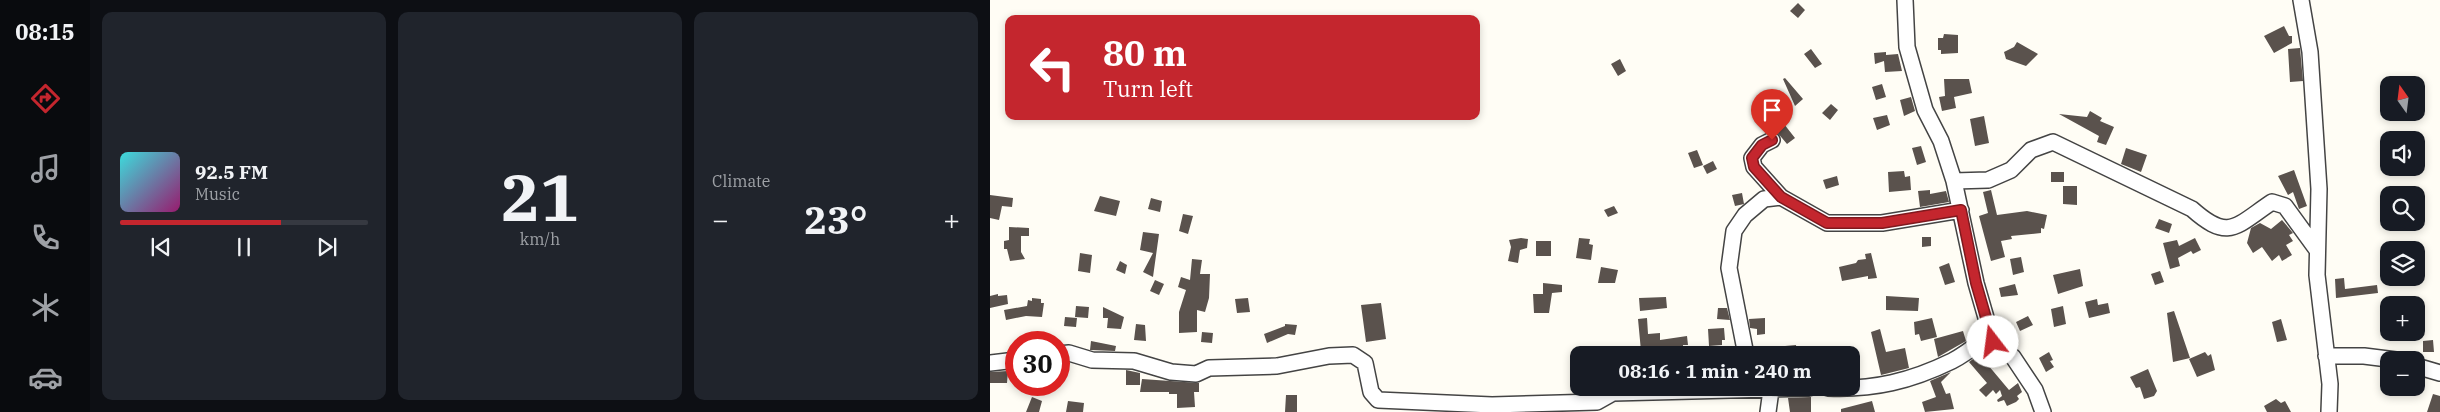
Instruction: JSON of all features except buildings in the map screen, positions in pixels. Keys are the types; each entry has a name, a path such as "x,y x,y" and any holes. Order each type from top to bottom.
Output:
{"street":[{"path":"1904,0 1906,47 1925,110 1941,141 1954,181 1976,283 1993,342 2013,357 2035,390 2043,412"},
{"path":"2301,0 2310,52 2320,189 2317,250 2330,384 2329,412"},
{"path":"1772,140 1762,145 1752,158 1754,167 1781,197 1827,223 1882,223 1961,210"},
{"path":"1954,181 1988,180 2011,170 2032,150 2053,142 2192,209 2209,224 2223,229 2241,224 2272,202 2285,206 2317,250"},
{"path":"1744,346 1729,268 1734,231 1745,215 1764,199 1781,197"},
{"path":"1860,388 1883,386 1953,360 1991,334"},
{"path":"1070,353 1092,360 1134,360 1172,372 1196,374 1209,368 1278,366 1329,356 1353,355 1365,363 1371,392 1378,400 1492,405 1597,402 1608,396"},
{"path":"2326,356 2380,358"},
{"path":"990,363 1005,361"},
{"path":"2425,369 2440,373"},
{"path":"1768,412 1770,396"}],"route":[{"path":"1772,140 1762,145 1752,158 1754,167 1781,197 1790,204 1827,223 1882,223 1961,210 1976,283 1993,342"}]}
